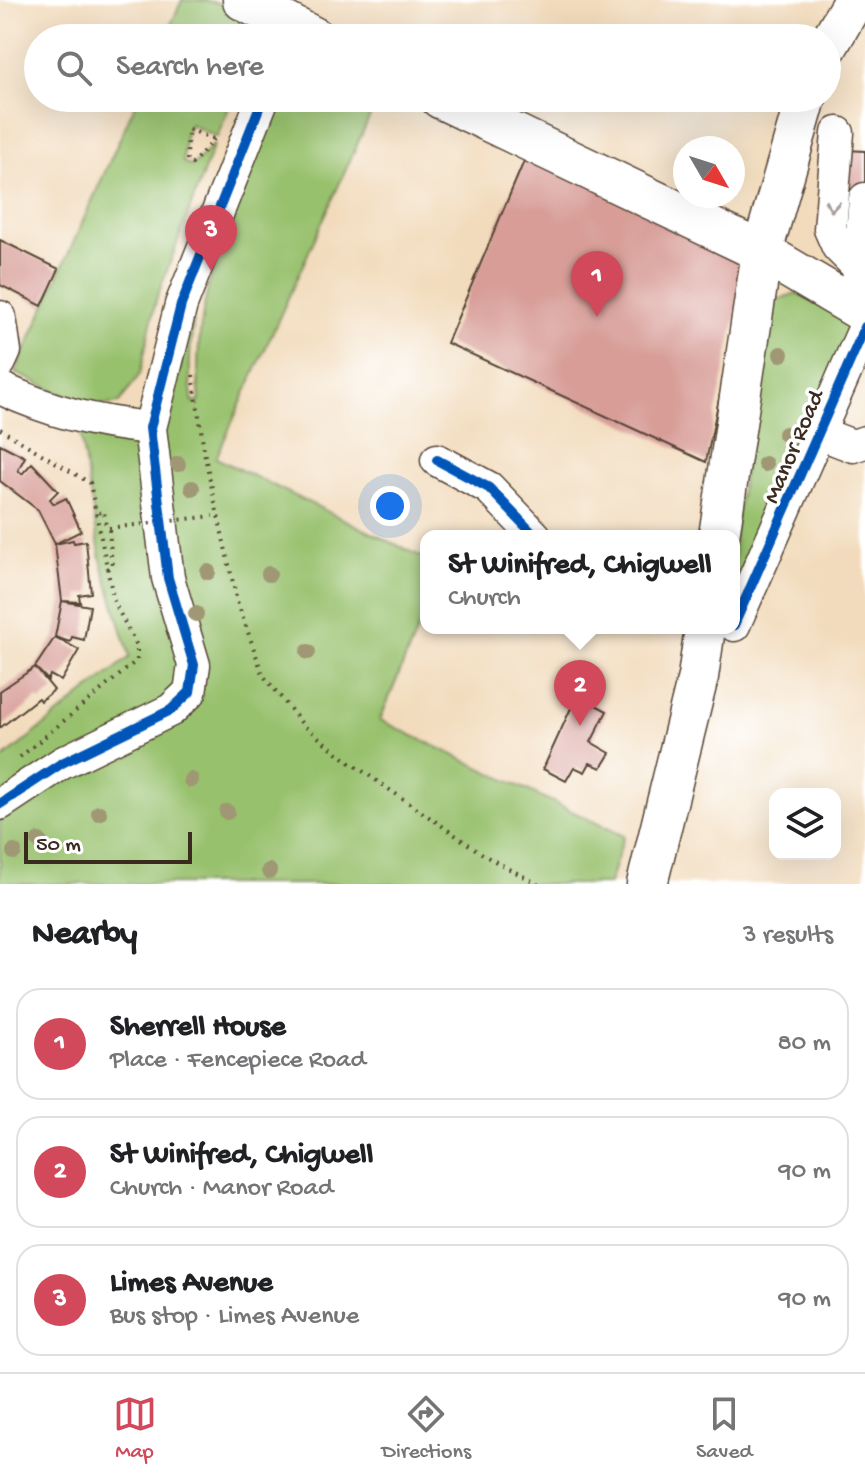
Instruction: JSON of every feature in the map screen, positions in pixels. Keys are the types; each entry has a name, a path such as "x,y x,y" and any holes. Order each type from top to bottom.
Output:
{"main road":[{"path":"840,24 854,0"},
{"path":"469,112 762,252 862,316"},
{"name":"Manor Road","path":"720,530 762,252 801,112"},
{"name":"Manor Road","path":"647,884 698,677 704,634"}],"street":[{"path":"0,804 62,763 171,710 190,692 194,665 168,578 150,428 181,305 257,112"},
{"path":"807,112 852,138 830,229 838,247 859,268"},
{"path":"862,316 859,268 865,199"},
{"name":"Manor Road","path":"740,610 819,433 862,316"},
{"path":"0,317 5,351 0,362"},
{"path":"0,388 41,407 91,422 150,428"},
{"path":"819,433 853,446 865,442"},
{"path":"437,460 489,488 529,530"},
{"name":"Manor Road","path":"698,677 728,634"}],"path":[{"path":"188,129 216,140 192,164 187,161 188,129"},
{"path":"193,363 216,515 249,642 263,675 303,725 348,761 487,857 538,884"},
{"path":"0,429 90,483 114,602 137,646 137,660 12,764"},
{"path":"98,513 104,511 108,528 112,566 107,569"},
{"path":"108,528 216,515"}],"green space":[{"path":"182,0 224,5 242,24 171,24"},
{"path":"132,112 227,112 217,137 190,124 185,136 183,162 192,166 214,144 156,300 140,374 119,403 93,403 66,396 15,373"},
{"path":"272,112 372,112 216,458 420,556 420,623 380,720 624,836 609,884 0,884 0,761 130,657 101,560 80,433 172,409 190,320 194,321 191,393 193,403 200,401 198,361 201,322 209,284 233,209"},
{"path":"796,293 858,322 740,587 740,530 735,530 769,303"}],"building":[{"path":"845,150 865,151 865,249 838,247"},
{"path":"527,154 733,248 741,269 741,291 706,462 447,343"},
{"path":"0,240 59,269 42,306 0,285"},
{"path":"0,444 25,457 18,470 22,474 32,463 58,491 50,499 54,504 66,498 81,531 55,544 38,510 0,481"},
{"path":"86,541 91,593 79,595 80,602 62,601 55,544"},
{"path":"62,601 90,606 84,640 72,637 70,642 55,637"},
{"path":"55,637 79,650 61,681 50,675 48,680 35,667"},
{"path":"35,667 54,690 40,701 38,698 0,728 0,691"},
{"path":"577,695 607,711 591,742 610,753 601,768 590,763 585,772 574,767 566,781 543,769"}],"cycle path":[{"path":"0,804 62,763 171,710 190,692 194,665 168,578 150,428 181,305 257,112"},
{"path":"740,611 865,327"},
{"path":"437,460 489,488 529,530"}],"place":[{"name":"Limes Avenue","path":"211,271"},
{"name":"Sherrell House","path":"597,317"},
{"name":"St Winifred, Chigwell","path":"580,726"}]}
